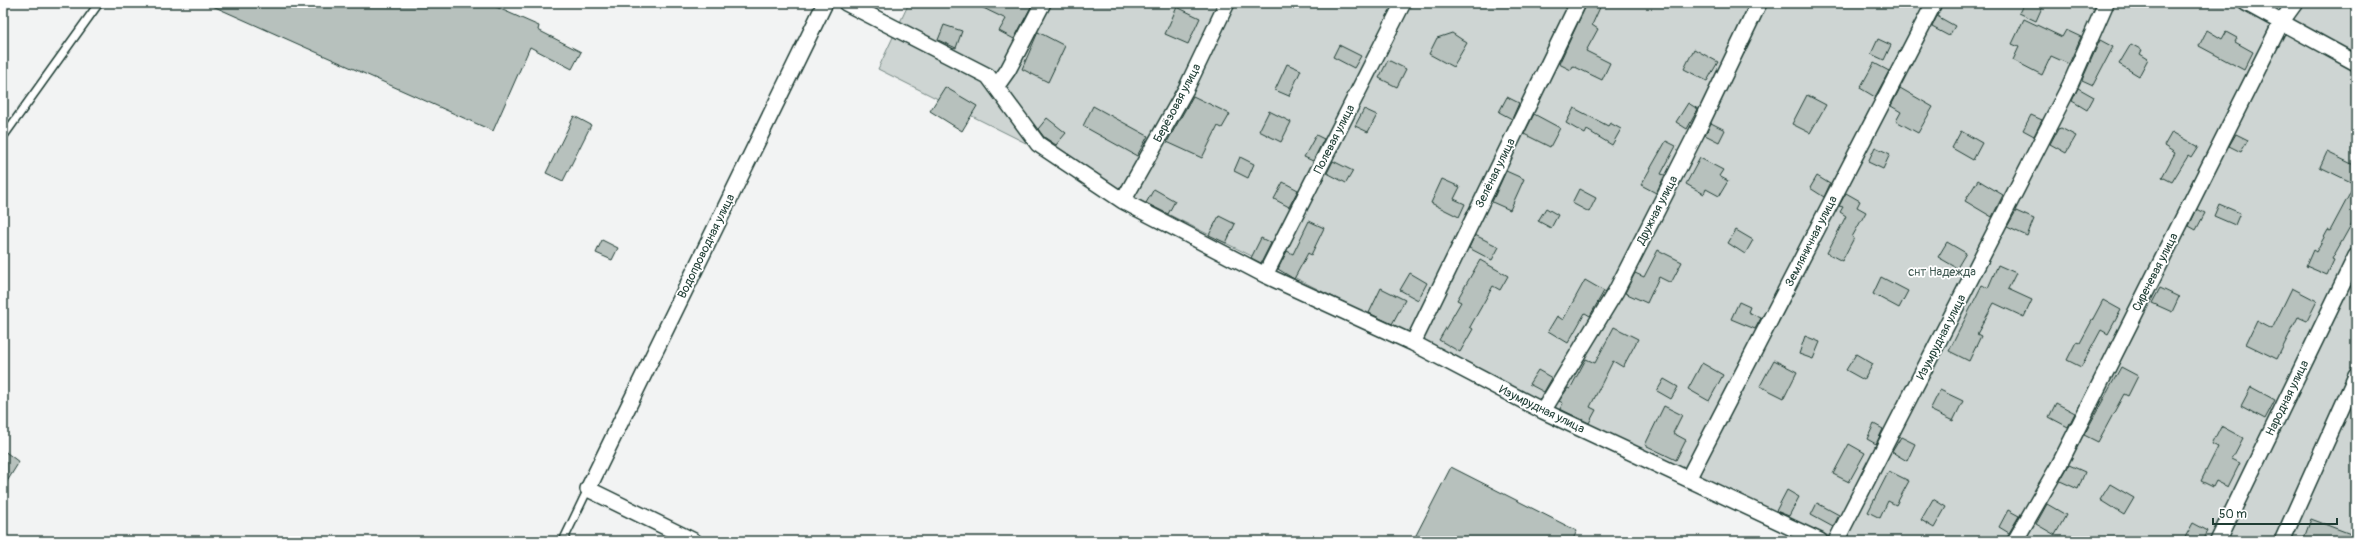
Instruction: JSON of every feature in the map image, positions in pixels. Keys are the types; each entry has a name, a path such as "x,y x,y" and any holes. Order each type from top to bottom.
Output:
{"street":[{"name":"Водопроводная улица","path":"588,489 825,3"},
{"name":"Изумрудная улица","path":"846,3 988,76 1038,144 1123,201 1265,275 1413,343 1543,411 1820,541"},
{"path":"996,87 1008,70 1043,3"},
{"name":"Берёзовая улица","path":"1123,201 1186,88 1227,3"},
{"name":"Полевая улица","path":"1265,275 1402,3"},
{"name":"Зелёная улица","path":"1413,343 1578,3"},
{"name":"Дружная улица","path":"1543,411 1616,291 1699,128 1759,3"},
{"name":"Земляничная улица","path":"1688,479 1934,3"},
{"name":"Изумрудная улица","path":"1836,541 2070,85 2106,3"},
{"path":"2246,3 2282,21 2356,63"},
{"name":"Сиреневая улица","path":"2015,541 2058,464 2282,21 2295,3"},
{"name":"Народная улица","path":"2218,541 2356,256"},
{"path":"2282,541 2356,376"},
{"path":"588,489 694,541"}],"lane":[{"path":"3,137 99,3"},
{"path":"563,541 588,489"}],"green space":[{"name":"снт Надежда","path":"909,3 2356,3 2356,541 1821,541 878,69"}],"building":[{"path":"206,3 487,3 539,26 538,30 581,52 572,69 530,47 493,131"},
{"path":"973,3 1033,3 1014,39 999,31 1006,19"},
{"path":"1587,3 1602,3 1592,25 1598,29 1586,51 1610,63 1602,80 1573,66 1571,70 1559,64"},
{"path":"2024,3 2044,3 2036,21 2019,13"},
{"path":"1177,7 1200,18 1188,44 1165,34"},
{"path":"1937,16 1955,26 1949,36 1932,27"},
{"path":"2024,19 2062,37 2066,30 2081,37 2069,64 2051,56 2042,75 2013,60 2019,47 2012,44"},
{"path":"944,25 962,31 956,48 938,40"},
{"path":"2207,30 2222,39 2226,32 2237,38 2235,42 2253,52 2244,70 2199,46"},
{"path":"1038,32 1065,46 1048,82 1022,69"},
{"path":"1452,33 1467,43 1453,67 1429,54 1437,38"},
{"path":"1878,39 1891,45 1884,60 1871,54"},
{"path":"2100,40 2113,47 2093,85 2082,80"},
{"path":"2131,44 2142,50 2140,54 2148,59 2139,76 2119,64"},
{"path":"1339,45 1361,56 1354,68 1333,57"},
{"path":"1694,49 1718,62 1707,81 1684,69"},
{"path":"1388,60 1406,69 1397,87 1379,78"},
{"path":"1874,63 1889,71 1875,97 1860,88"},
{"path":"1287,64 1301,70 1289,96 1275,90"},
{"path":"945,87 977,106 962,131 930,111"},
{"path":"1900,88 1933,107 1918,133 1896,121 1901,112 1891,106"},
{"path":"2078,88 2094,97 2087,110 2072,101"},
{"path":"1807,95 1826,105 1810,133 1792,124"},
{"path":"1193,96 1230,114 1222,128 1218,126 1202,158 1167,142"},
{"path":"1507,97 1519,103 1512,119 1499,112"},
{"path":"1688,103 1698,109 1687,129 1676,122"},
{"path":"1093,106 1148,136 1137,156 1083,126"},
{"path":"1574,108 1608,126 1610,123 1621,129 1612,145 1587,130 1585,134 1566,123"},
{"path":"1364,109 1377,115 1368,132 1355,126"},
{"path":"1269,111 1291,122 1281,142 1259,131"},
{"path":"1534,114 1560,128 1550,147 1524,134"},
{"path":"2031,115 2042,120 2034,136 2023,130"},
{"path":"574,116 591,125 563,181 546,173"},
{"path":"1047,118 1066,133 1056,145 1044,137 1038,129"},
{"path":"1711,123 1725,130 1719,142 1705,135"},
{"path":"2061,128 2076,136 2066,153 2050,144 2058,129"},
{"path":"1961,131 1982,143 1973,160 1952,148"},
{"path":"2172,132 2198,147 2191,158 2188,156 2172,182 2162,177 2175,153 2164,146"},
{"path":"2236,134 2248,140 2241,152 2229,146"},
{"path":"1316,135 1324,139 1313,161 1304,157"},
{"path":"1666,141 1676,146 1661,174 1665,175 1656,193 1641,185"},
{"path":"1875,147 1890,154 1883,169 1868,162"},
{"path":"2327,152 2356,166 2356,216 2332,259 2334,260 2327,275 2306,266 2313,250 2316,252 2328,230 2330,231 2355,184 2320,167"},
{"path":"1240,157 1254,164 1248,178 1234,171"},
{"path":"1700,158 1723,170 1719,176 1728,181 1719,196 1706,189 1704,194 1686,184"},
{"path":"1333,161 1353,171 1346,183 1327,173"},
{"path":"1506,171 1524,179 1510,210 1492,202"},
{"path":"1817,176 1830,184 1824,197 1810,188"},
{"path":"1442,179 1460,187 1454,199 1465,204 1459,217 1431,203"},
{"path":"1978,180 2003,195 1992,217 1965,201"},
{"path":"1283,182 1298,190 1289,207 1274,199"},
{"path":"1154,189 1175,201 1168,214 1146,203"},
{"path":"1579,189 1596,198 1589,212 1572,203"},
{"path":"1846,193 1860,201 1857,207 1866,212 1852,237 1854,238 1842,261 1827,253 1846,216 1840,212 1843,207 1839,206"},
{"path":"2219,204 2240,213 2235,225 2214,216"},
{"path":"1546,208 1558,215 1551,228 1538,221"},
{"path":"2197,209 2205,213 2196,230 2189,226"},
{"path":"2016,211 2034,219 2027,236 2007,227"},
{"path":"1219,216 1235,224 1226,243 1209,235"},
{"path":"1309,221 1324,228 1311,255 1308,253 1294,279 1278,269 1287,251 1293,254"},
{"path":"1736,230 1753,240 1745,254 1728,243"},
{"path":"1475,235 1499,247 1492,260 1469,248"},
{"path":"1261,238 1271,243 1261,263 1251,258"},
{"path":"602,240 618,248 612,260 596,253"},
{"path":"1947,242 1966,253 1957,268 1938,257"},
{"path":"1658,250 1682,262 1671,283 1659,277 1647,303 1625,293 1635,273 1644,277"},
{"path":"1480,260 1508,276 1500,290 1493,286 1470,327 1473,329 1460,352 1439,340 1461,302 1457,300"},
{"path":"1998,265 2016,273 2008,289 2032,300 2024,317 1994,303 1977,334 1981,336 1969,361 1949,351 1982,285 1988,288"},
{"path":"1410,273 1427,283 1418,300 1400,290"},
{"path":"1881,277 1908,291 1899,308 1873,294"},
{"path":"1585,280 1604,291 1590,316 1585,313 1568,343 1548,331 1557,316 1563,320"},
{"path":"1381,288 1405,300 1392,324 1369,313"},
{"path":"2160,288 2179,297 2172,312 2152,303"},
{"path":"2292,288 2317,301 2307,321 2298,317 2277,359 2246,344 2257,321 2272,329"},
{"path":"2103,300 2121,310 2108,334 2101,330 2081,367 2067,360 2076,342 2080,343"},
{"path":"1739,302 1750,307 1748,312 1761,318 1755,329 1731,319"},
{"path":"1614,327 1638,339 1623,367 1613,361 1590,407 1596,410 1589,423 1560,409 1563,403 1559,401 1568,388 1570,389 1586,359 1595,363"},
{"path":"1805,336 1820,342 1813,359 1799,354"},
{"path":"1856,354 1873,364 1864,380 1846,370"},
{"path":"1774,360 1797,372 1784,398 1760,386"},
{"path":"1702,363 1723,375 1709,401 1688,389"},
{"path":"2121,367 2138,376 2128,396 2124,394 2098,442 2084,435"},
{"path":"1538,370 1552,378 1544,392 1529,384"},
{"path":"1664,379 1678,387 1671,399 1657,391"},
{"path":"2251,387 2275,400 2265,419 2241,406"},
{"path":"1940,390 1963,401 1953,421 1930,410"},
{"path":"2056,403 2075,413 2068,427 2049,417"},
{"path":"1664,406 1682,415 1673,433 1686,440 1676,460 1645,445"},
{"path":"1874,424 1883,429 1876,444 1867,439"},
{"path":"2221,426 2243,438 2232,459 2240,463 2228,487 2216,481 2213,487 2201,481 2218,447 2212,444"},
{"path":"1901,437 1915,444 1907,461 1892,452"},
{"path":"1849,444 1865,453 1849,482 1833,474"},
{"path":"3,450 19,462 3,488"},
{"path":"2069,465 2085,472 2078,489 2060,481"},
{"path":"1451,467 1577,531 1572,541 1413,541"},
{"path":"1889,471 1909,481 1896,505 1888,501 1880,518 1868,512"},
{"path":"2110,484 2134,498 2124,515 2100,500"},
{"path":"1787,490 1799,497 1789,516 1776,511"},
{"path":"1933,499 1946,507 1934,528 1921,520"},
{"path":"1817,503 1839,515 1833,527 1811,515"},
{"path":"2047,504 2066,515 2055,535 2036,524"},
{"path":"2008,510 2019,516 2009,533 1999,527"},
{"path":"2311,519 2356,536 2356,541 2303,541"},
{"path":"2193,523 2208,531 2203,541 2183,541"}]}
